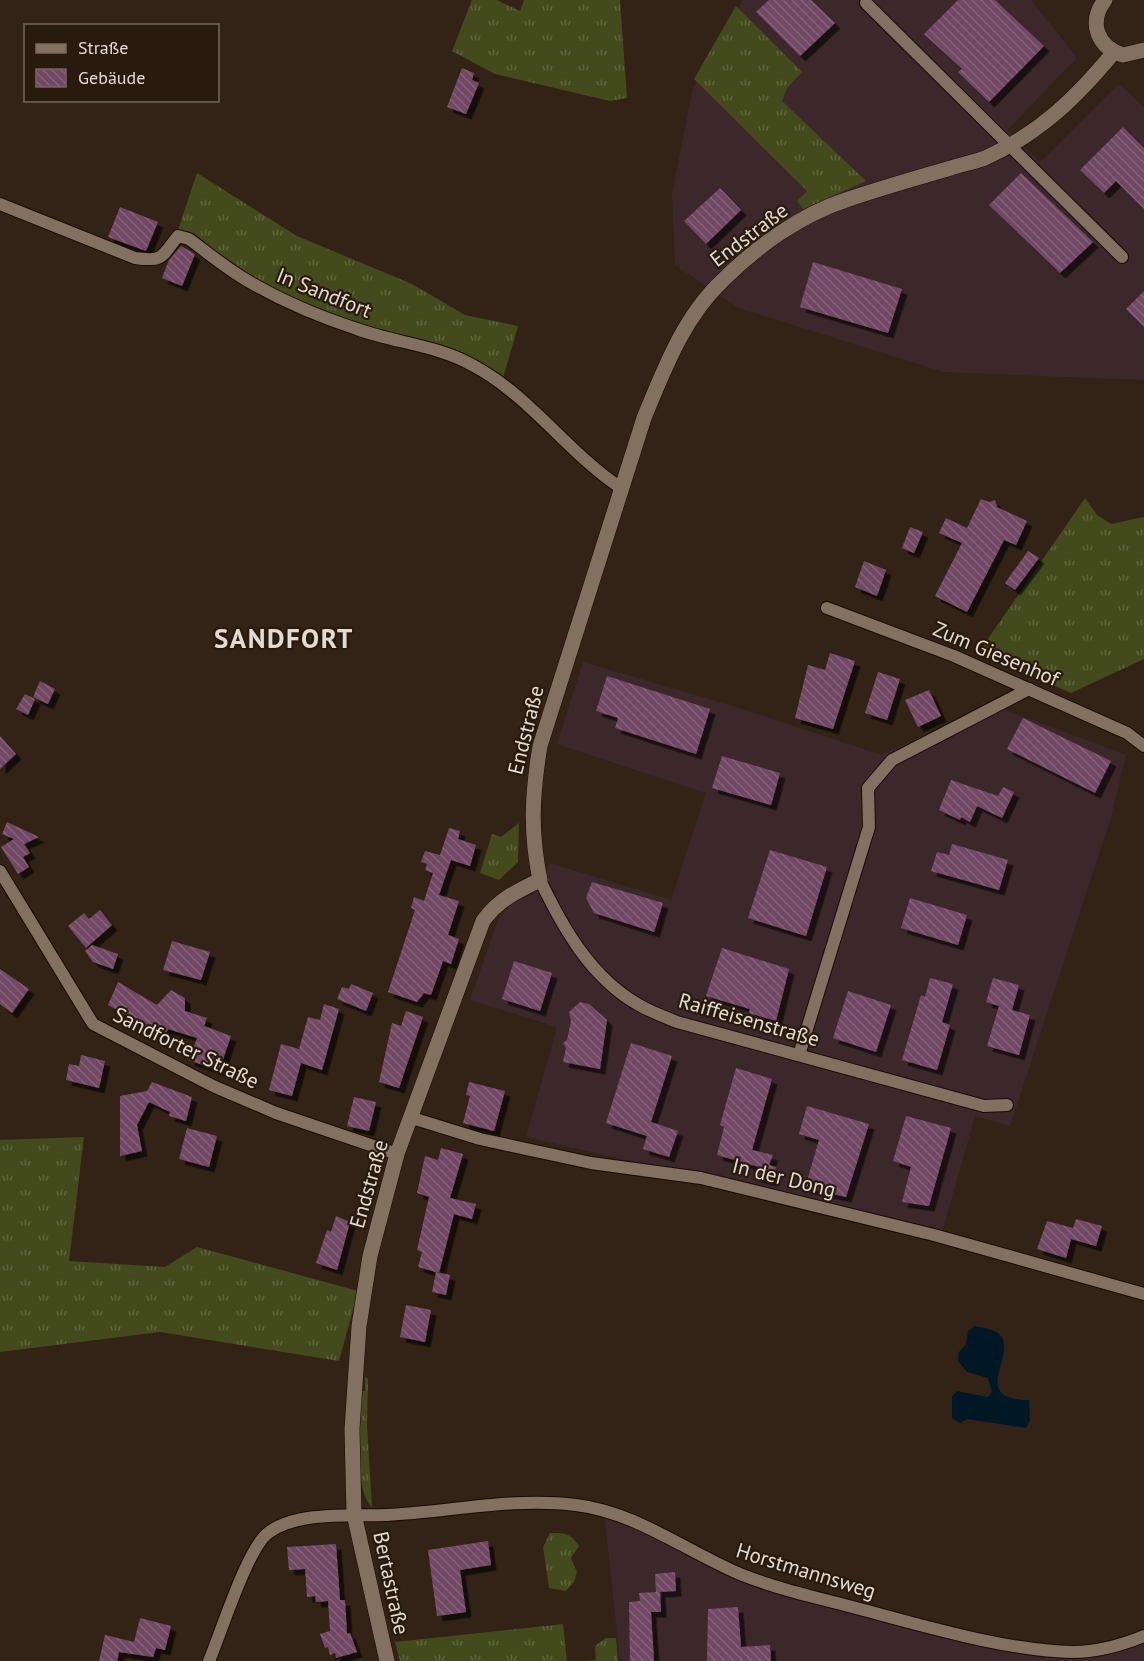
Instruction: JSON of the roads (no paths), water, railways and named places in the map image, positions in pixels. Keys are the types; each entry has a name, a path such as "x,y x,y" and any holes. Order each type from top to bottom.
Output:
{"street":[{"path":"1105,0 1098,8 1095,21 1097,33 1103,45 1114,52 1133,55 1144,50"},
{"path":"866,3 1008,147 1122,257"},
{"name":"Endstraße","path":"354,1514 352,1407 359,1326 370,1256 397,1154 483,921 493,907 508,895 540,880 534,850 532,798 540,746 644,418 686,326 720,282 758,250 792,226 844,200 984,158 1008,147 1059,113 1114,52"},
{"name":"In Sandfort","path":"0,204 135,258 154,261 164,257 178,236 189,239 248,281 288,301 358,330 449,354 474,365 496,379 583,459 621,488"},
{"name":"Zum Giesenhof","path":"827,608 954,656 1127,734 1144,746"},
{"path":"799,1054 868,827 868,788 892,760 1029,689"},
{"name":"Sandforter Straße","path":"0,871 93,1024 213,1086 276,1113 397,1154"},
{"name":"Raiffeisenstraße","path":"540,880 560,920 583,955 606,979 638,1004 677,1022 984,1106 1007,1105"},
{"name":"In der Dong","path":"412,1118 480,1139 591,1162 701,1178 934,1235 1144,1294"},
{"name":"Horstmannsweg","path":"354,1514 385,1515 518,1503 577,1505 623,1517 740,1574 772,1585 927,1627 1019,1646 1074,1652 1118,1646 1144,1636"},
{"path":"209,1661 254,1551 267,1533 282,1525 312,1518 354,1514"},
{"name":"Bertastraße","path":"354,1514 387,1661"}],"water":[{"path":"975,1326 992,1330 1001,1336 1004,1345 998,1385 1001,1393 1011,1398 1029,1400 1030,1420 1026,1428 967,1419 960,1423 952,1418 952,1396 957,1391 988,1397 992,1392 988,1378 967,1372 958,1361 959,1352 966,1344 968,1331"}],"district":[{"name":"SANDFORT","path":"284,639"}]}
